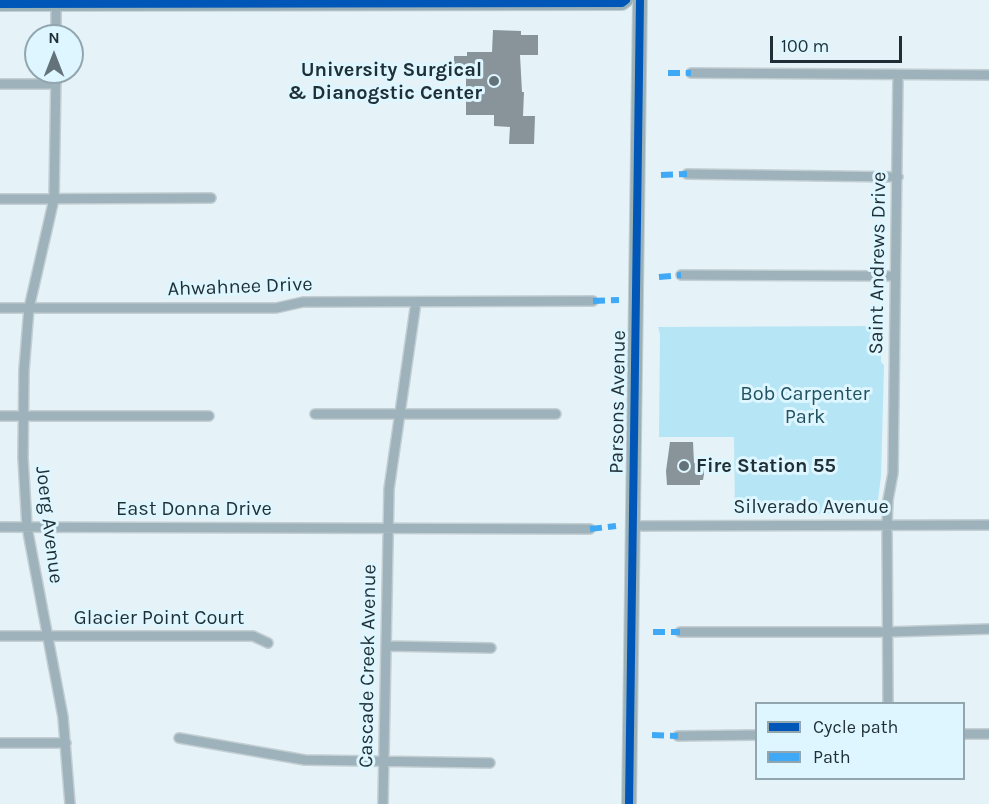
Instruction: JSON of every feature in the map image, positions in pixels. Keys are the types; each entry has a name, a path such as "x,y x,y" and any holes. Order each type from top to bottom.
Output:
{"street":[{"path":"0,4 58,2 622,3 626,0"},
{"name":"Parsons Avenue","path":"629,804 640,0"},
{"path":"57,24 58,2"},
{"path":"690,73 989,75"},
{"name":"Saint Andrews Drive","path":"888,702 886,632 888,500 893,473 898,76"},
{"path":"0,84 24,84"},
{"name":"Joerg Avenue","path":"56,84 54,199 29,308 24,370 22,458 27,527 60,697 70,804"},
{"path":"687,174 898,177"},
{"path":"0,199 211,198"},
{"path":"681,275 894,276"},
{"name":"Ahwahnee Drive","path":"0,308 276,308 303,302 593,301"},
{"name":"Cascade Creek Avenue","path":"383,804 390,478 416,302"},
{"path":"315,414 556,414"},
{"path":"0,416 209,416"},
{"name":"Silverado Avenue","path":"633,526 989,525"},
{"name":"East Donna Drive","path":"0,527 590,529"},
{"path":"680,632 886,632 989,629"},
{"name":"Glacier Point Court","path":"0,636 253,636 268,643"},
{"path":"386,646 491,648"},
{"path":"965,734 989,734"},
{"path":"678,736 755,735"},
{"path":"178,738 305,760 490,763"},
{"path":"0,743 66,743"}],"green space":[{"name":"Bob Carpenter Park","path":"881,326 881,362 884,365 881,476 877,507 869,514 735,513 734,437 659,437 660,334 658,327"}],"building":[{"name":"University Surgical & Dianogstic Center","path":"493,30 521,31 521,35 538,35 538,55 520,55 522,92 524,92 523,116 535,116 534,144 509,144 510,127 494,126 494,115 466,115 466,67 454,66 454,56 467,56 467,52 492,52"},
{"name":"Fire Station 55","path":"670,442 693,442 694,463 701,464 704,474 700,485 667,485 666,471"}],"marked path":[{"path":"668,73 691,73"},
{"path":"661,175 687,174"},
{"path":"659,277 681,275"},
{"path":"593,301 619,300"},
{"path":"590,529 616,526"},
{"path":"653,632 680,632"},
{"path":"652,735 678,736"}],"cycle path":[{"path":"0,4 622,3 626,0"},
{"path":"629,804 640,0"}],"place":[{"name":"University Surgical & Dianogstic Center","path":"494,81"},
{"name":"Fire Station 55","path":"684,466"}]}
